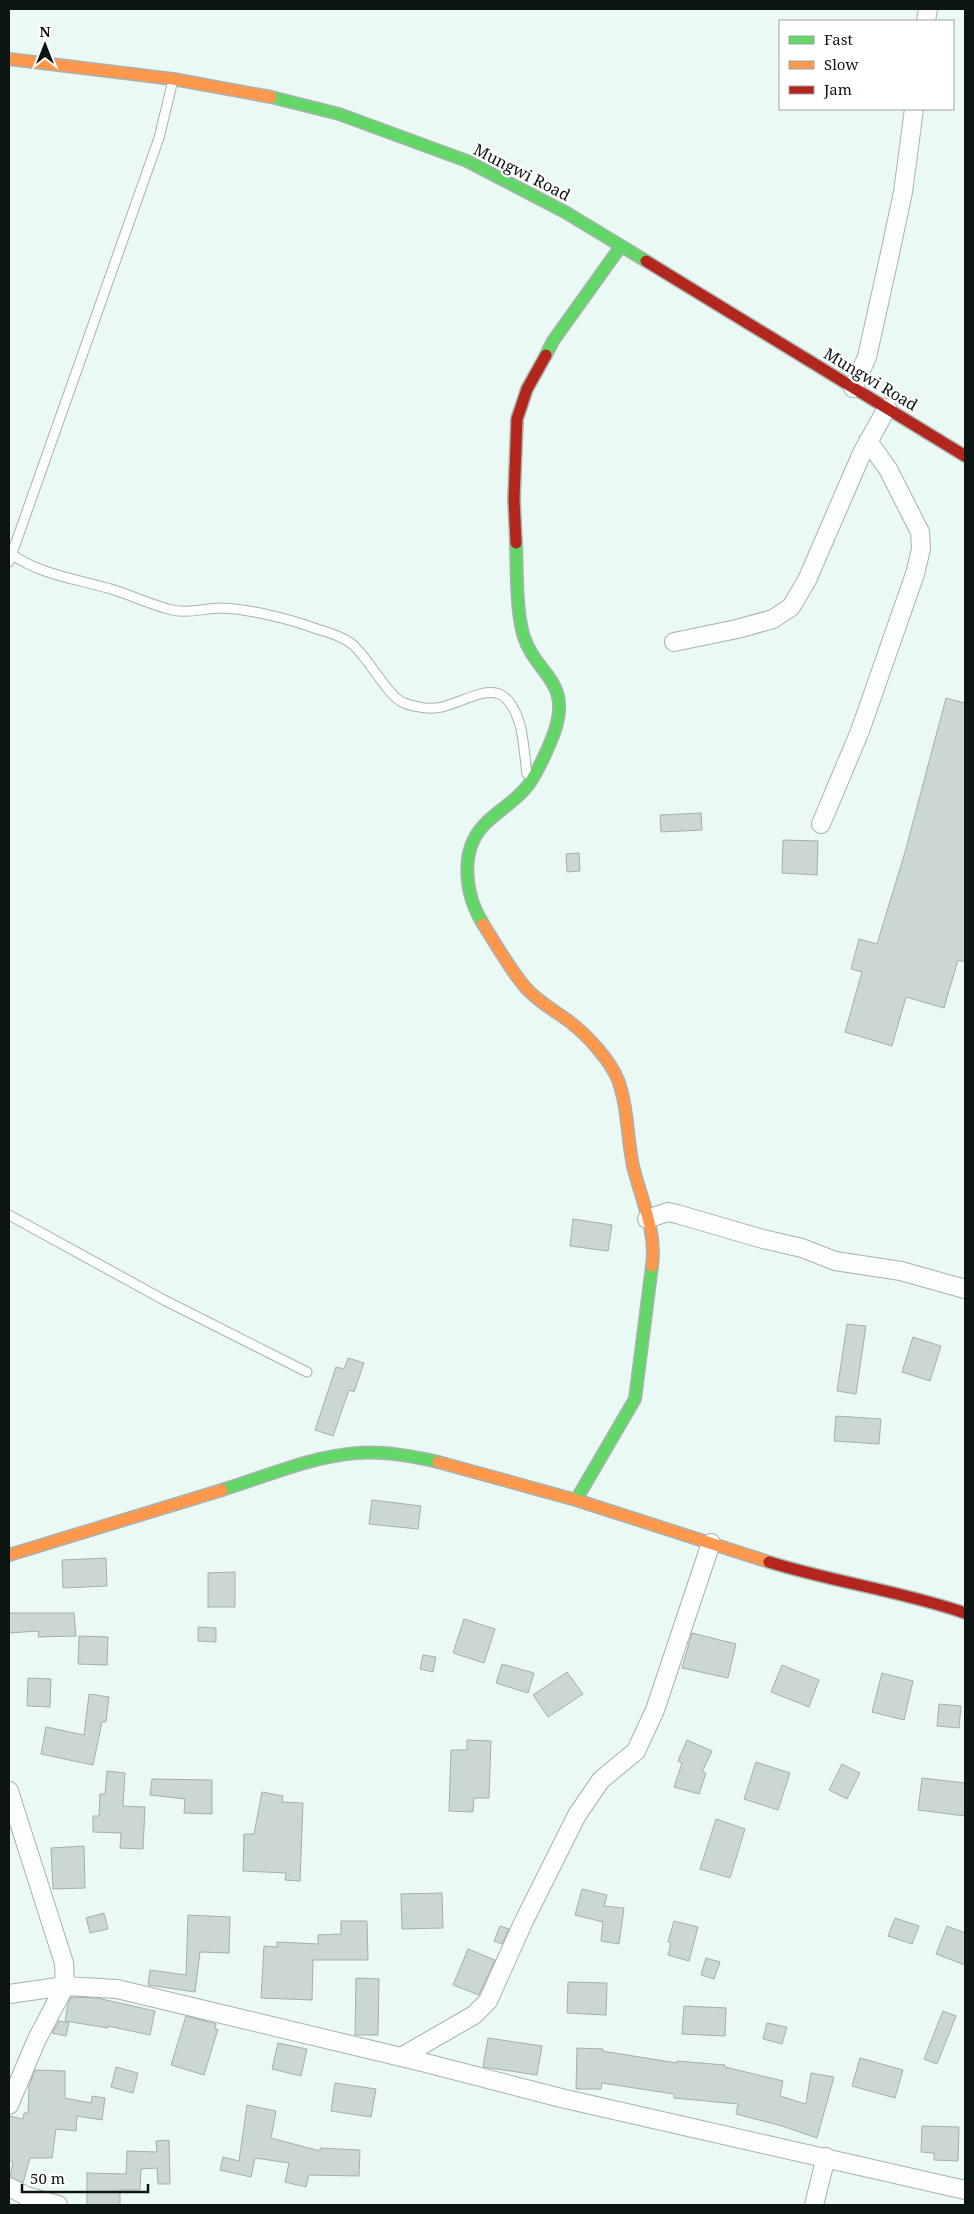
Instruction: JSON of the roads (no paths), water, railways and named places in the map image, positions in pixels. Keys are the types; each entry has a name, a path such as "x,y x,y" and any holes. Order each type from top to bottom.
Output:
{"street":[{"name":"Mungwi Road","path":"9,60 173,79 264,95 339,114 466,161 565,212 965,456"},
{"path":"853,388 867,357 889,258 903,192 914,110"},
{"path":"576,1500 635,1399 654,1250 652,1233 633,1165 624,1100 617,1078 593,1043 570,1022 542,1004 524,986 481,921 471,898 467,870 471,843 484,825 508,806 529,784 554,733 559,714 560,698 552,679 526,645 523,633 518,591 514,499 517,419 527,389 549,348 621,246"},
{"path":"674,642 737,630 773,619 790,607 807,580 868,441 887,408"},
{"path":"821,824 860,731 915,574 921,549 920,532 888,469 868,441"},
{"path":"648,1219 668,1212 762,1239 802,1248 835,1261 901,1271 965,1289"},
{"path":"9,1555 116,1524 301,1466 357,1453 376,1453 427,1459 539,1488 819,1577 916,1598 965,1613"},
{"path":"401,2057 474,2015 488,2001 523,1922 577,1816 602,1780 636,1751 654,1710 710,1543"},
{"path":"9,1791 64,1963 65,1986 37,2039 9,2105"},
{"path":"9,1994 65,1986 117,1989 401,2057 561,2098 965,2190"},
{"path":"814,2205 826,2157"},
{"path":"9,2186 26,2196 58,2205"}],"lane":[{"path":"173,79 160,138 10,558 32,567 112,589 172,610 188,612 222,608 262,614 316,628 351,643 394,695 403,703 421,707 440,707 470,696 485,692 496,692 512,707 521,728 529,784"},
{"path":"9,1215 164,1300 307,1372"}]}
